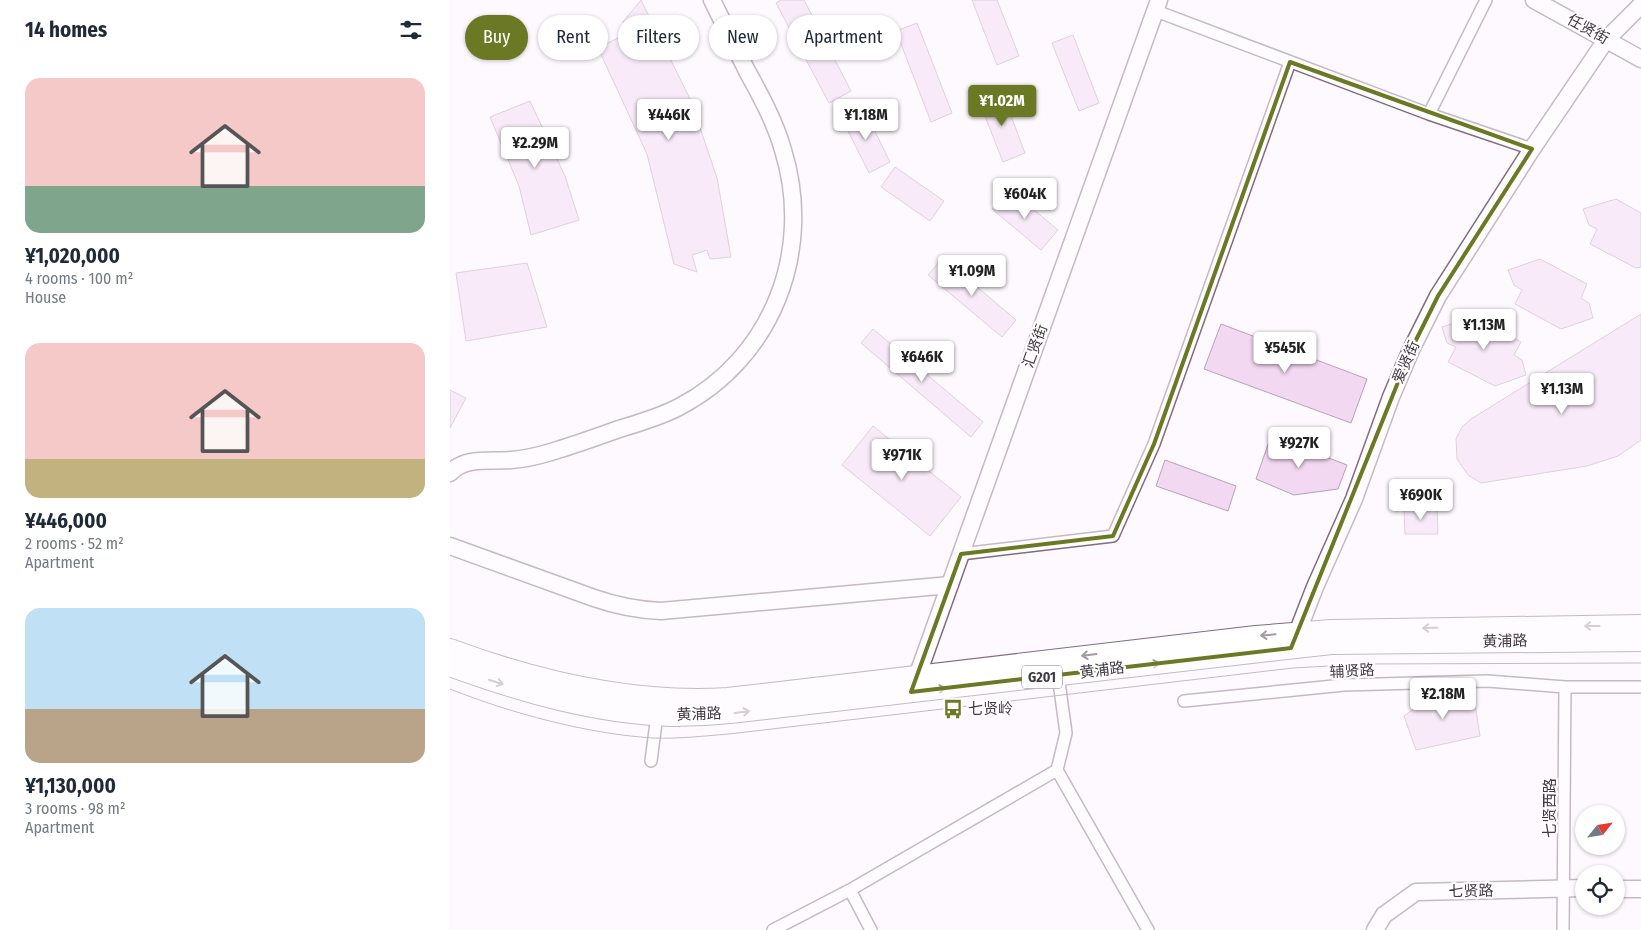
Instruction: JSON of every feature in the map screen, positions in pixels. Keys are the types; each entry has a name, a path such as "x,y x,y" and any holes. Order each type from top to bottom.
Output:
{"highway":[{"name":"黄浦路","path":"450,649 511,669 612,694 674,699 728,698 1058,675 1294,640 1331,630 1641,625"},
{"name":"黄浦路","path":"450,666 516,688 573,703 610,710 673,716 730,713 914,684 1256,636 1331,644 1641,641"}],"street":[{"path":"450,473 462,464 473,461 510,460 551,452 658,416 679,407 717,382 733,368 759,336 778,300 786,279 793,222 790,176 774,123 712,0"},
{"path":"1429,114 1486,0"},
{"name":"任贤街","path":"1534,0 1641,59"},
{"path":"1158,5 1290,62 1429,114 1532,148"},
{"name":"汇贤街","path":"914,684 1158,5"},
{"name":"爱贤街","path":"1294,640 1354,499 1391,397 1411,350 1438,296 1532,148 1606,40 1641,5"},
{"path":"961,554 1113,536 1154,444 1290,62"},
{"path":"450,546 601,601 638,610 661,611 950,585"},
{"path":"1058,675 1066,733 1057,770 1148,930"},
{"name":"辅贤路","path":"1184,701 1344,685 1487,681 1565,687 1641,686"},
{"name":"七贤西路","path":"1563,930 1565,687"},
{"path":"651,761 657,715"},
{"path":"774,930 850,890 1057,770"},
{"name":"七贤路","path":"1375,930 1384,915 1416,892 1575,888"},
{"path":"1625,889 1641,889"},
{"path":"850,890 872,930"}],"highlighted area":[{"path":"1290,62 1532,149 1438,296 1411,350 1291,648 911,692 961,554 1113,536 1154,444"}],"building":[{"path":"641,0 648,15 629,15"},
{"path":"781,0 804,0 812,15 787,15 787,24 776,3"},
{"path":"972,0 997,0 1019,56 997,65"},
{"path":"917,23 952,113 931,122 901,44 901,29"},
{"path":"1073,35 1099,103 1079,111 1052,43"},
{"path":"618,38 618,60 671,60 691,101 717,178 731,257 710,259 707,250 692,255 697,272 674,264 647,154 604,60 608,60 608,43"},
{"path":"806,60 835,60 851,91 829,103"},
{"path":"1002,92 1025,153 1003,162 979,101"},
{"path":"530,101 565,176 579,220 531,235 519,186 490,117"},
{"path":"864,109 890,162 869,173 842,119"},
{"path":"895,167 944,201 930,221 881,187"},
{"path":"1009,189 1058,230 1041,250 992,209"},
{"path":"1616,199 1641,213 1641,267 1636,268 1590,244 1597,229 1589,225 1583,209"},
{"path":"943,258 1016,320 1002,337 928,275"},
{"path":"1540,259 1587,284 1581,298 1589,303 1593,318 1561,329 1515,304 1522,290 1514,285 1508,270"},
{"path":"527,263 547,327 466,341 456,273"},
{"path":"1641,314 1641,440 1618,456 1587,466 1481,483 1468,475 1457,459 1456,439 1462,427 1471,419"},
{"path":"1474,317 1521,342 1514,355 1522,360 1526,375 1495,386 1448,362 1456,347 1447,343 1442,327"},
{"path":"1221,324 1367,379 1351,423 1204,369"},
{"path":"873,329 983,422 971,437 861,343"},
{"path":"450,390 466,398 450,428"},
{"path":"873,426 961,497 930,536 842,465"},
{"path":"1271,436 1347,465 1338,489 1294,495 1256,479"},
{"path":"1165,460 1236,486 1228,511 1156,486"},
{"path":"1437,508 1438,534 1405,534 1404,509"},
{"path":"1473,691 1480,736 1416,750 1404,716 1430,697"}],"tram line":[{"path":"450,689 523,714 576,727 628,736 672,738 729,734 1293,668 1364,664 1641,663"}],"place":[{"name":"七贤岭","path":"953,709"}]}
